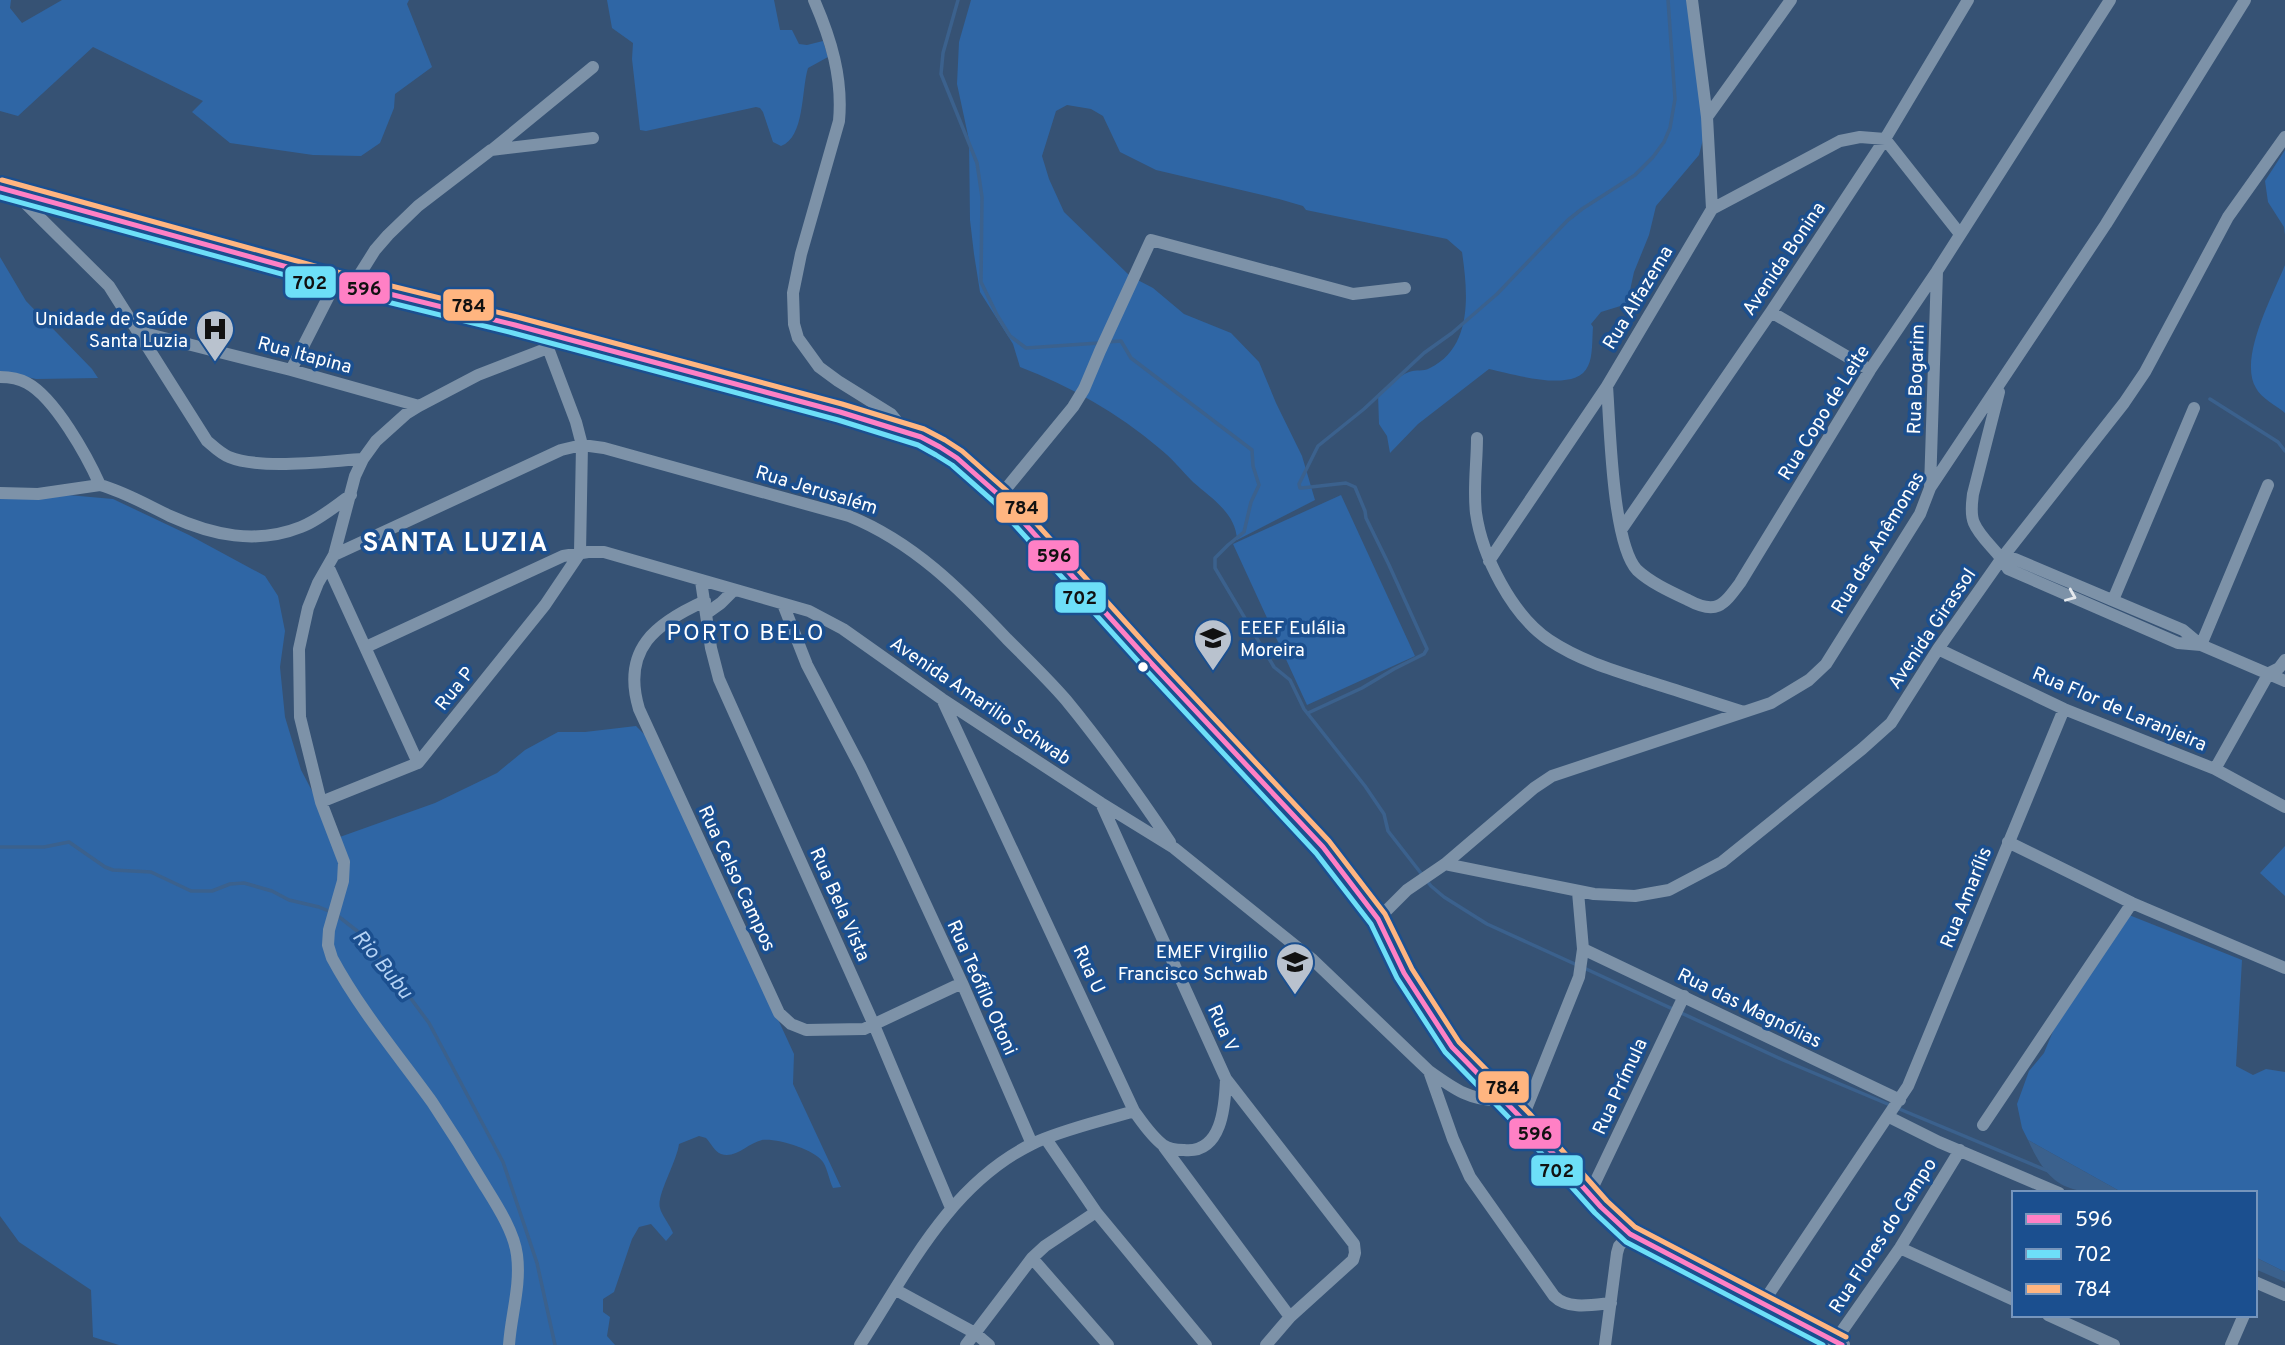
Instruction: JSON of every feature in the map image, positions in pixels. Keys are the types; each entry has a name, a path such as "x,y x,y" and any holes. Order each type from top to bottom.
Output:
{"main road":[{"path":"7,190 337,280 551,342 840,412 905,431 940,447 957,458 1000,496 1151,663 1323,846 1378,919 1404,973 1452,1047 1522,1119 1601,1207 1630,1234 1839,1343"}],"street":[{"path":"814,0 829,34 841,99 839,121 797,274 793,301 794,324 798,338 819,367 891,414 905,431"},
{"path":"1692,0 1707,117 1712,209 1840,141 1860,137 1885,139 1960,233"},
{"path":"1707,117 1791,0"},
{"name":"Avenida Bonina","path":"1621,530 1771,312 1885,139 1968,0"},
{"name":"Rua Copo de Leite","path":"1607,386 1621,530 1630,558 1637,569 1666,589 1703,608 1713,608 1727,600 1740,583 1870,370 1937,271 2110,0"},
{"name":"Rua das Anêmonas","path":"1378,919 1407,890 1445,864 1534,788 1552,776 1772,703 1809,680 1826,664 1920,514 1930,488 2106,224 2245,0"},
{"path":"353,285 375,250 418,206 593,67"},
{"name":"Avenida Girassol","path":"1445,864 1578,892 1619,896 1669,890 1721,862 1862,749 1891,723 1938,649 2002,558 2124,403 2155,354 2228,218 2285,137"},
{"path":"491,150 593,138"},
{"path":"7,190 108,286 182,405 207,441 220,452 237,460 268,463 363,459"},
{"name":"Rua Alfazema","path":"1489,561 1607,386 1712,209"},
{"path":"1000,496 1073,407 1087,383 1151,240 1353,294 1405,288"},
{"name":"Rua Bogarim","path":"1930,488 1937,271"},
{"path":"291,370 337,280"},
{"path":"1771,312 1870,370"},
{"name":"Rua Itapina","path":"139,332 419,406"},
{"path":"509,1345 516,1303 518,1265 517,1252 507,1228 462,1148 379,1031 332,958 328,945 329,930 344,881 344,862 321,802 300,717 298,671 303,622 312,597 331,561 355,476 363,459 383,435 419,406 478,375 551,342 582,445 580,553"},
{"path":"0,377 24,381 43,395 84,454 100,485"},
{"path":"2002,382 1973,494 1972,509 1973,522 2008,569 2178,643 2202,645"},
{"path":"2113,600 2194,408"},
{"path":"1476,438 1476,511 1489,561 1511,599 1546,639 1592,664 1745,712"},
{"name":"Rua Jerusalém","path":"331,561 561,450 582,445 604,448 849,516 896,538 972,601 1065,699 1174,848"},
{"path":"0,493 38,494 100,485 198,528 247,538 302,527 351,495"},
{"path":"2202,645 2268,485"},
{"name":"Avenida Amarilio Schwab","path":"366,647 563,556 580,553 604,552 809,611 834,624 942,699 1174,848 1313,960 1429,1071 1471,1097 1489,1101 1503,1100"},
{"name":"Rua P","path":"321,802 418,763 545,605 580,553"},
{"path":"2002,558 2015,559 2183,630 2202,645 2285,681"},
{"path":"331,561 418,763"},
{"name":"Rua Bela Vista","path":"701,581 711,648 719,679 874,1025 951,1208"},
{"path":"706,607 722,603 734,590"},
{"name":"Rua Teófilo Otoni","path":"783,604 807,665 861,768 962,983 1032,1144"},
{"name":"Rua Celso Campos","path":"706,607 666,621 648,638 634,673 635,697 779,1013 791,1024 806,1030 864,1029 962,983"},
{"name":"Rua Flor de Laranjeira","path":"1938,649 2064,709 2215,769 2285,807"},
{"path":"2215,769 2269,673 2279,668 2285,660"},
{"name":"Rua U","path":"942,699 1134,1111 1164,1147 1290,1317"},
{"name":"Rua Amarílis","path":"1762,1304 1908,1086 2064,709"},
{"name":"Rua V","path":"1101,803 1226,1079 1354,1244 1353,1261 1290,1317"},
{"path":"2008,842 2132,903 2285,968"},
{"path":"1522,1119 1579,977 1582,954 1578,892"},
{"path":"1983,1125 2132,903"},
{"name":"Rua das Magnólias","path":"1582,954 1679,1006 1894,1109 1960,1150 2054,1191"},
{"name":"Rua Prímula","path":"1590,1193 1679,1006"},
{"path":"1429,1071 1453,1139 1470,1177 1554,1296 1560,1302 1569,1304 1611,1303"},
{"path":"1164,1147 1189,1151 1198,1149 1214,1136 1222,1117 1226,1079"},
{"path":"860,1345 920,1249 951,1208 971,1188 1004,1161 1032,1144 1134,1111"},
{"path":"1046,1139 1096,1212 1206,1345"},
{"name":"Rua Flores do Campo","path":"1839,1343 1960,1150"},
{"path":"966,1345 1032,1258 1045,1246 1096,1212"},
{"path":"1605,1345 1619,1246 1630,1234"},
{"path":"1900,1248 2012,1299"},
{"path":"1032,1258 1108,1345"},
{"path":"2257,1286 2285,1295"},
{"path":"896,1290 975,1333 989,1345"},
{"path":"1266,1345 1290,1317"},
{"path":"2052,1317 2114,1345"},
{"path":"2231,1345 2243,1317"}],"shaded area":[{"path":"0,0 11,0 10,8 22,23 62,0 409,0 407,4 432,67 395,94 394,108 380,143 361,156 313,155 230,143 192,112 203,101 93,47 18,116 0,111"},
{"path":"607,0 774,0 780,30 792,30 799,44 823,41 828,57 808,68 801,112 789,141 781,146 773,142 763,112 756,107 646,131 640,130 632,59 633,43 612,28"},
{"path":"971,0 1693,0 1708,120 1699,155 1656,206 1649,235 1634,272 1627,304 1601,312 1591,324 1591,357 1581,374 1558,381 1528,378 1489,369 1418,424 1390,453 1387,436 1379,424 1378,394 1405,374 1430,368 1444,359 1454,347 1461,333 1466,301 1462,252 1447,239 1306,210 1303,206 1279,199 1156,170 1120,152 1103,116 1091,109 1067,105 1056,111 1042,156 1064,212 1130,276 1153,288 1184,314 1231,333 1259,362 1302,456 1315,500 1237,540 1236,530 1221,507 1143,435 1093,402 1020,367 1013,344 980,292 970,220 969,140 957,84 959,42"},
{"path":"2285,150 2285,235 2284,227 2268,202 2265,181"},
{"path":"0,257 26,301 98,378 36,379 0,371"},
{"path":"2285,265 2285,413 2258,392 2252,376 2251,361 2259,327"},
{"path":"0,489 113,499 189,535 265,576 278,596 285,631 280,667 285,717 301,770 337,838 435,803 497,773 525,750 558,732 636,726 648,738 794,1054 793,1084 841,1187 833,1188 825,1165 818,1157 786,1143 762,1140 737,1153 726,1155 714,1149 706,1138 699,1136 679,1144 660,1203 673,1233 666,1241 651,1224 639,1227 632,1239 614,1292 603,1299 603,1312 610,1317 607,1336 615,1345 119,1345 93,1337 91,1290 19,1242 0,1216"},
{"path":"1341,495 1415,656 1307,705 1233,544"},
{"path":"2285,846 2285,896 2260,873"},
{"path":"2129,915 2242,960 2236,1066 2253,1075 2266,1069 2285,1072 2285,1272 2257,1258 2257,1191 2119,1191 2028,1140 2022,1128 2017,1104 2029,1071 2044,1053 2058,1019"},
{"path":"2028,1140 2119,1191 2082,1191 2064,1186 2045,1170"},
{"path":"2257,1258 2285,1272 2285,1282 2257,1270"}],"waterway":[{"path":"958,0 943,53 941,74 977,163 982,197 981,282 1010,336 1026,348 1099,343"},
{"path":"1308,713 1362,688 1424,654 1427,649 1366,518 1355,487 1346,483 1300,488 1299,484 1318,446 1364,409 1424,353 1497,294 1568,220 1635,175 1653,157 1670,128 1675,99 1668,0"},
{"path":"1106,342 1121,341 1131,358 1252,450 1253,466 1259,485 1251,502 1244,532 1215,558 1215,568 1274,667 1290,680 1304,709 1384,814 1388,831 1431,886 1444,897 1487,924 1577,965"},
{"path":"2210,399 2278,442 2285,451"},
{"name":"Rio Bubu","path":"0,847 44,847 69,842 105,867 113,870 151,872 191,891 212,891 230,884 244,883 331,912"},
{"name":"Rio Bubu","path":"338,916 366,938 429,1023 503,1162 537,1263 555,1345"},
{"path":"1584,968 1783,1060 1890,1105"},
{"path":"1897,1108 2048,1171"}],"transit line":[{"name":"784","path":"2,180 355,277 517,317 842,404 924,429 945,440 962,451 1006,490 1329,841 1385,914 1412,969 1459,1042 1529,1113 1607,1201 1635,1227 1846,1337"},
{"name":"596","path":"0,188 353,285 515,325 840,412 921,437 940,447 957,458 1000,496 1323,847 1378,919 1404,973 1452,1047 1522,1119 1601,1207 1630,1234 1842,1345"},
{"name":"702","path":"0,197 351,293 513,333 838,420 918,445 952,465 994,502 1316,853 1371,924 1397,978 1445,1052 1516,1125 1595,1213 1626,1242 1823,1345"}],"place":[{"name":"Unidade de Saúde Santa Luzia","path":"215,363"},
{"name":"EEEF Eulália Moreira","path":"1213,672"},
{"name":"EMEF Virgilio Francisco Schwab","path":"1295,996"}],"district":[{"name":"SANTA LUZIA","path":"456,542"},
{"name":"PORTO BELO","path":"746,632"}]}
